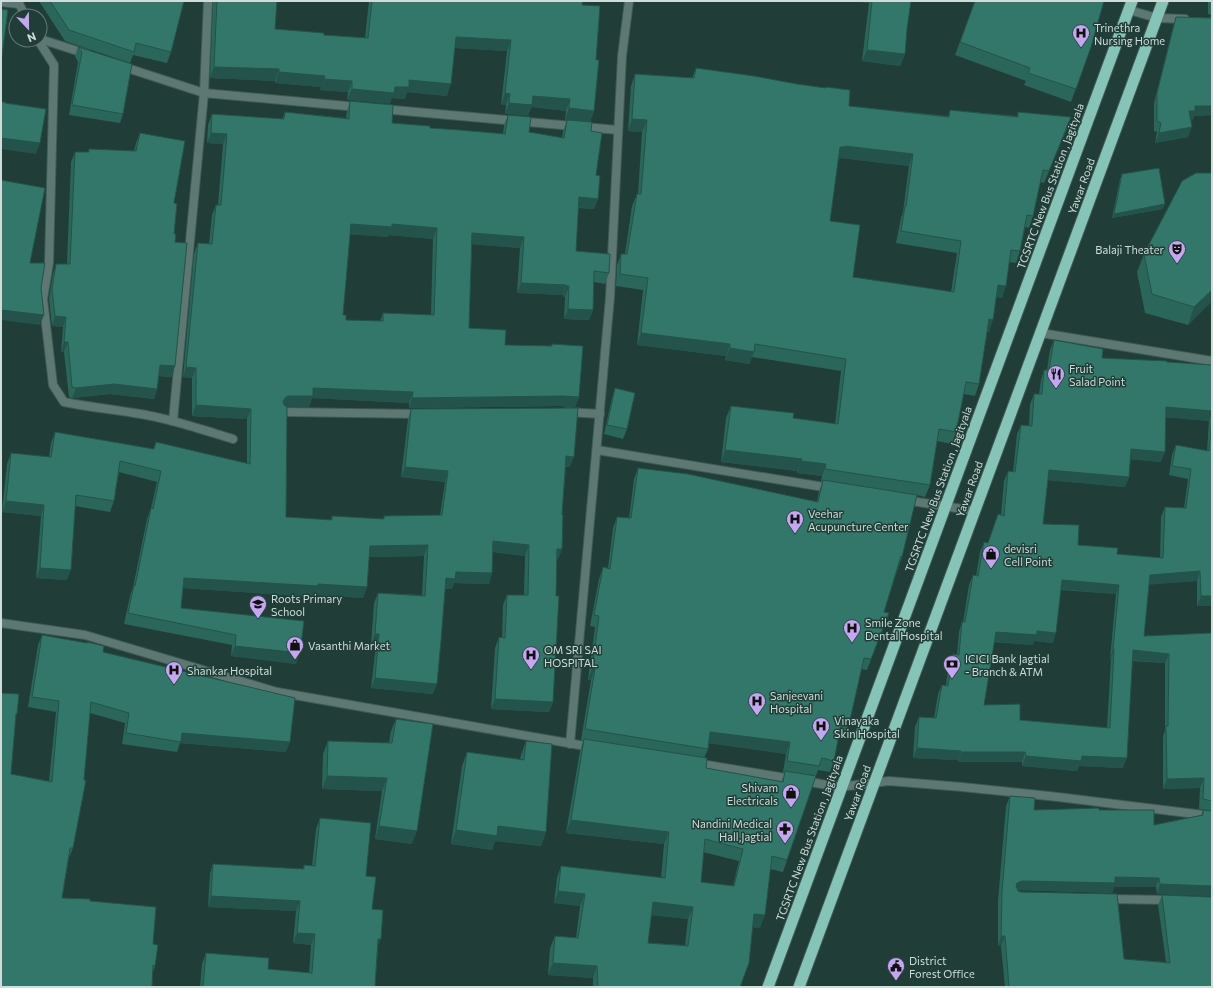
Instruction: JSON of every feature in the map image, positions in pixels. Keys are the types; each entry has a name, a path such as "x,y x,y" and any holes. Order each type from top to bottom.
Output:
{"highway":[{"name":"Yawar Road","path":"799,987 1164,1"},
{"name":"TGSRTC New Bus Station , Jagityala","path":"768,987 1131,6"}],"street":[{"path":"173,421 204,93 208,1"},
{"path":"570,744 610,298 622,56 629,1"},
{"path":"1,2 18,3"},
{"path":"1131,6 1157,18 1196,20"},
{"path":"48,43 92,56"},
{"path":"44,48 54,65 49,263 43,299 53,385 64,402 87,407 135,413 173,421 233,439"},
{"path":"115,64 204,93 618,130"},
{"path":"1041,333 1212,361"},
{"path":"284,412 431,414"},
{"path":"559,412 600,414"},
{"path":"597,450 837,489"},
{"path":"899,499 975,511"},
{"path":"1,623 85,635 277,692 602,749"},
{"path":"689,762 842,787 889,781 1058,797 1212,816"},
{"path":"1096,898 1181,900"}],"building":[{"path":"50,1 184,1 171,52 136,43 134,52 69,30"},
{"path":"217,1 277,1 275,29 324,33 324,35 368,38 372,1 583,1 582,5 600,6 596,60 599,60 594,111 569,108 570,99 533,96 532,105 509,103 510,94 505,93 511,40 456,37 451,84 409,80 409,87 395,87 394,93 352,89 352,81 324,79 325,76 279,72 279,69 214,67"},
{"path":"872,1 911,1 905,54 867,50"},
{"path":"975,1 1104,1 1091,47 1076,89 1028,73 1030,68 960,42"},
{"path":"1,9 8,10 1,56"},
{"path":"1212,15 1212,106 1195,106 1195,111 1189,111 1192,127 1159,133 1161,123 1157,121 1157,93 1176,17 1211,18"},
{"path":"78,47 132,64 123,114 72,105 82,52"},
{"path":"696,68 797,84 850,90 849,106 949,117 950,110 1018,117 1018,112 1071,117 1049,171 1043,170 1033,216 1027,215 1020,251 1011,250 1006,286 998,285 993,320 989,319 979,384 966,382 956,432 939,429 930,485 825,469 826,464 801,461 802,459 725,450 731,406 794,413 793,418 838,424 846,359 755,344 754,352 730,348 730,344 641,333 648,278 620,274 621,254 627,254 637,194 641,194 647,120 632,119 635,74 694,78","holes":["845,146 913,154 901,231 961,241 954,292 853,277 860,225 830,221 840,147"]},
{"path":"350,101 393,105 392,123 430,126 430,128 505,134 508,115 531,117 529,132 564,138 567,120 592,122 591,131 602,133 596,175 600,176 598,199 579,197 576,251 610,254 609,273 594,271 593,310 568,309 569,286 521,283 524,237 472,233 469,328 506,330 505,345 552,346 552,344 583,346 579,397 412,398 413,392 313,388 313,396 288,396 283,401 284,405 287,407 286,517 332,520 332,516 384,519 384,516 442,515 448,471 405,467 411,409 578,408 574,457 566,456 562,515 562,549 557,549 556,596 559,596 553,702 495,699 499,637 505,638 507,595 528,595 529,545 493,541 492,573 456,572 455,579 446,578 437,684 375,678 379,634 375,634 378,593 425,596 428,545 370,546 367,587 318,584 318,586 184,578 181,608 304,621 300,653 235,646 236,635 128,613 151,508 153,509 161,471 120,461 114,501 76,495 71,570 40,568 44,505 6,501 11,453 51,457 55,432 154,449 156,442 250,464 251,409 196,405 196,368 186,367 198,243 212,244 216,205 221,205 227,134 211,133 212,114 284,119 285,112 349,119","holes":["351,224 392,227 392,224 437,228 434,315 383,313 383,321 346,320 346,315 343,315"]},
{"path":"1,102 46,109 40,143 1,138"},
{"path":"140,133 185,141 174,203 177,204 174,234 176,234 175,242 187,243 175,366 160,365 157,389 114,384 76,388 72,387 68,342 64,342 66,317 55,316 52,289 56,264 70,264 75,152 89,152 89,149 136,151"},
{"path":"1159,168 1165,204 1114,214 1122,174"},
{"name":"Balaji Theater","path":"1196,173 1212,173 1212,290 1194,307 1152,294 1144,254 1182,181"},
{"path":"1,180 45,188 30,263 45,263 41,288 44,315 1,310"},
{"path":"1054,340 1103,349 1102,358 1212,365 1212,411 1166,407 1165,452 1131,449 1129,477 1049,470 1043,524 1079,525 1078,545 1118,548 1117,554 1163,558 1165,507 1186,508 1191,469 1172,466 1176,445 1209,451 1212,419 1212,596 1201,596 1200,571 1150,575 1144,636 1212,633 1212,801 1203,799 1204,778 1167,779 1166,726 1168,726 1169,654 1133,650 1127,758 1082,756 1081,761 1026,756 1025,752 961,752 917,748 919,717 936,718 942,685 948,686 953,654 959,655 962,622 965,622 973,575 978,576 984,542 988,543 998,514 1004,516 1008,471 1015,472 1021,425 1032,426 1034,394 1042,394 1044,370 1049,370","holes":["1062,580 1119,585 1113,649 1110,728 1020,720 1020,704 984,705 996,632 1037,635 1037,631 1056,633"]},
{"path":"615,388 635,393 627,429 607,425"},
{"path":"638,468 688,474 818,502 823,480 917,495 902,557 901,556 884,612 889,613 871,659 864,658 850,720 842,718 834,761 822,758 819,766 787,761 790,742 710,732 708,749 585,729 595,669 592,669 599,616 594,615 603,567 610,569 617,517 631,518"},
{"path":"42,635 104,646 103,652 295,698 290,742 182,733 181,742 126,733 129,713 91,702 84,780 86,780 73,848 70,848 62,898 90,899 90,901 156,907 153,944 158,945 155,966 153,965 152,987 1,987 1,693 19,694 11,774 52,782 59,701 32,697"},
{"path":"396,719 433,724 417,831 379,826 387,778 327,776 328,741 392,743"},
{"path":"584,739 707,758 706,768 783,782 785,771 816,776 787,860 772,856 765,915 754,914 749,963 740,987 598,987 597,966 553,963 555,936 578,938 585,894 558,891 561,866 665,878 669,832 571,820","holes":["705,839 743,849 734,886 701,882","653,902 693,907 688,946 648,943"]},
{"path":"526,741 552,744 546,832 498,826 497,836 456,830 467,752 524,760"},
{"path":"1010,796 1035,798 1034,810 1099,808 1099,810 1154,810 1154,825 1203,815 1203,810 1212,811 1212,886 1160,884 1159,878 1115,877 1115,883 1022,881 1017,883 1016,886 1018,891 1021,892 1117,894 1124,959 1170,963 1162,895 1212,897 1212,987 1009,987 1005,936 1001,936 1002,892"},
{"path":"320,818 371,823 366,876 376,877 372,909 383,910 381,939 378,939 375,987 203,987 206,953 269,958 268,969 312,973 315,934 297,933 300,901 211,896 213,864 304,869 304,865 315,866"}],"place":[{"name":"Trinethra Nursing Home","path":"1081,48"},
{"name":"Balaji Theater","path":"1177,264"},
{"name":"Fruit Salad Point","path":"1056,389"},
{"name":"Veehar Acupuncture Center","path":"795,534"},
{"name":"devisri Cell Point","path":"991,569"},
{"name":"Roots Primary School","path":"258,619"},
{"name":"Smile Zone Dental Hospital","path":"852,643"},
{"name":"Vasanthi Market","path":"295,660"},
{"name":"OM SRI SAI HOSPITAL","path":"531,670"},
{"name":"ICICI Bank Jagtial - Branch & ATM","path":"952,679"},
{"name":"Shankar Hospital","path":"174,685"},
{"name":"Sanjeevani Hospital","path":"757,716"},
{"name":"Vinayaka Skin Hospital","path":"821,741"},
{"name":"Shivam Electricals","path":"791,808"},
{"name":"Nandini Medical Hall,Jagtial","path":"785,844"},
{"name":"District Forest Office","path":"896,981"}]}
